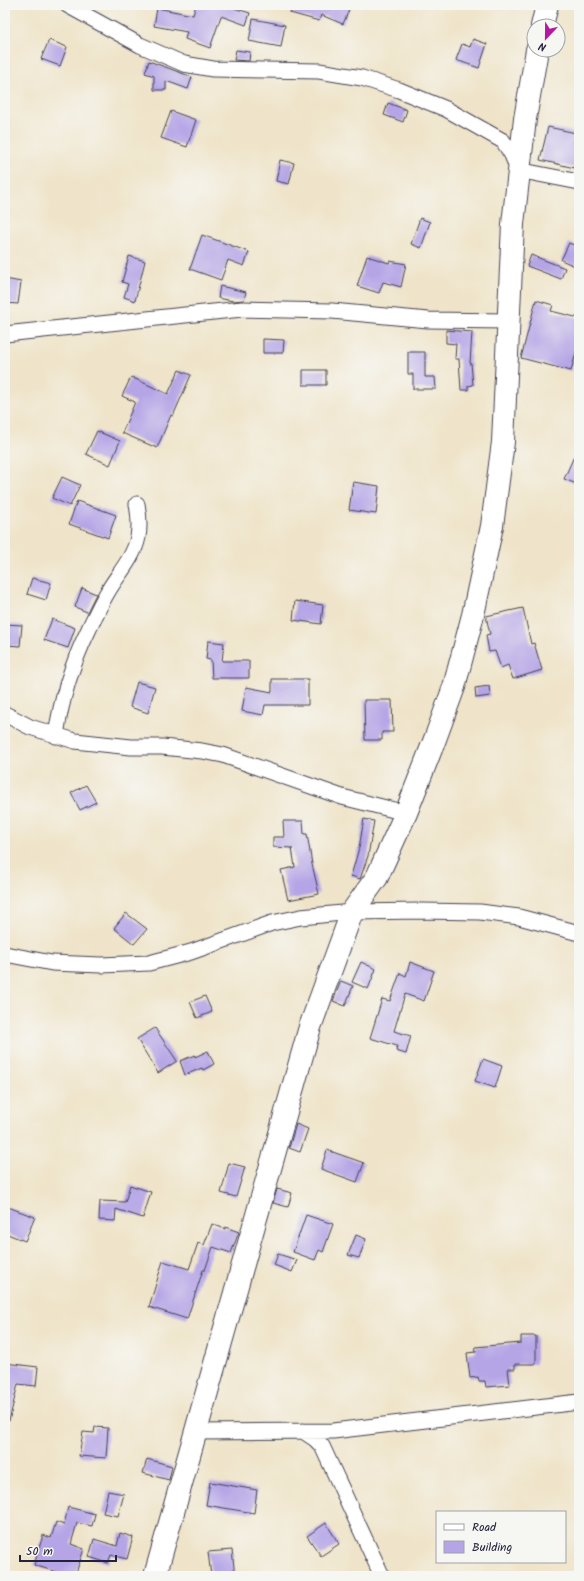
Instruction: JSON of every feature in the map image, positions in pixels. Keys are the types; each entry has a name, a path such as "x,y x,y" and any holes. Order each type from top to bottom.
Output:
{"street":[{"path":"67,5 140,45 184,64 213,70 319,71 362,78 399,90 446,110 503,142 512,155 518,170"},
{"path":"544,18 547,5"},
{"path":"155,1576 310,1027 352,912 377,877 406,813 454,688 473,615 492,526 503,442 513,224 518,170 536,58"},
{"path":"518,170 579,182"},
{"path":"5,334 242,309 332,311 428,320 508,322"},
{"path":"56,736 62,701 87,633 108,593 134,549 138,537 139,518 137,504"},
{"path":"5,714 30,727 56,736 74,740 131,747 162,747 202,751 223,755 342,797 406,813"},
{"path":"5,954 52,963 100,965 149,963 191,952 272,923 302,917 352,912 480,912 519,918 579,933"},
{"path":"196,1432 333,1431 579,1402"},
{"path":"328,1456 329,1440 333,1431"},
{"path":"303,1432 316,1439 328,1456 344,1495 382,1576"}],"building":[{"path":"196,5 224,5 250,13 246,25 221,16 210,48 185,39 187,32 154,26 157,8 193,15"},
{"path":"292,5 315,5 332,9 333,5 351,5 343,24 321,15 319,21 290,13"},
{"path":"253,19 285,25 281,47 249,41"},
{"path":"473,39 487,44 479,68 456,60 462,44 470,47"},
{"path":"49,40 67,47 60,66 41,59"},
{"path":"236,50 250,52 249,61 234,60"},
{"path":"149,61 192,77 188,89 166,81 166,90 154,90 154,76 145,73"},
{"path":"388,103 407,110 403,122 384,115"},
{"path":"171,111 196,120 187,147 161,138"},
{"path":"548,127 576,133 574,143 579,144 579,169 540,160"},
{"path":"280,160 294,163 289,184 276,181"},
{"path":"420,218 430,222 421,248 411,244"},
{"path":"202,235 249,252 244,266 228,260 221,280 190,269"},
{"path":"569,243 579,247 579,256 575,266 561,260"},
{"path":"531,255 565,268 561,279 527,266"},
{"path":"129,256 145,261 135,301 124,297 128,284 122,282"},
{"path":"367,256 389,263 390,261 406,264 401,287 383,282 379,293 357,286"},
{"path":"5,279 21,282 18,304 5,303"},
{"path":"220,286 246,292 244,300 233,301 218,298"},
{"path":"536,300 553,305 551,311 579,318 579,342 571,371 521,358"},
{"path":"446,330 472,332 470,363 473,385 468,386 468,390 461,390 459,359 455,359 456,344 446,343"},
{"path":"263,339 284,340 283,353 263,353"},
{"path":"408,352 425,352 425,377 435,377 436,389 413,389 413,374 408,374"},
{"path":"179,370 191,375 173,416 171,415 157,448 122,433 135,402 122,396 131,377 168,394"},
{"path":"303,370 326,370 326,385 303,385"},
{"path":"97,431 120,441 110,465 86,454"},
{"path":"579,445 579,485 564,479"},
{"path":"62,477 80,485 70,506 52,498"},
{"path":"353,482 379,486 376,514 349,510"},
{"path":"77,501 116,515 108,538 69,524"},
{"path":"32,578 51,583 46,600 27,594"},
{"path":"82,588 96,594 87,612 75,607"},
{"path":"295,601 323,605 321,624 293,620"},
{"path":"523,608 531,644 534,643 542,670 513,679 508,665 501,668 495,651 489,652 486,635 490,634 486,616"},
{"path":"52,619 75,628 68,648 44,640"},
{"path":"5,624 22,625 20,646 5,645"},
{"path":"208,641 224,643 222,661 249,661 249,678 212,678 211,660 206,659"},
{"path":"272,679 308,679 308,705 265,705 263,715 242,711 246,687 272,692"},
{"path":"137,682 155,687 148,713 130,707"},
{"path":"489,686 490,696 476,698 475,688"},
{"path":"364,700 392,700 393,732 382,732 382,740 365,740"},
{"path":"86,785 96,802 80,810 71,793"},
{"path":"364,819 374,821 368,856 360,879 351,876 359,848"},
{"path":"283,821 303,821 304,834 307,834 319,894 288,900 281,870 295,867 292,848 273,847 273,837 284,837"},
{"path":"126,913 147,929 134,944 114,928"},
{"path":"361,962 376,969 368,989 352,982"},
{"path":"410,962 434,971 424,1001 405,994 394,1031 411,1036 406,1054 396,1051 397,1046 370,1038 382,999 390,1001 400,973 406,976"},
{"path":"341,981 353,986 345,1006 333,1001"},
{"path":"205,996 212,1012 197,1018 190,1002"},
{"path":"155,1028 177,1061 158,1073 137,1039"},
{"path":"208,1051 214,1064 203,1070 202,1068 185,1075 180,1061 195,1055 195,1057"},
{"path":"483,1059 502,1066 495,1088 475,1081"},
{"path":"296,1124 308,1129 300,1152 289,1148"},
{"path":"327,1150 364,1163 357,1182 321,1169"},
{"path":"229,1163 245,1167 236,1197 221,1193"},
{"path":"130,1185 151,1192 143,1218 116,1209 115,1221 99,1220 100,1201 125,1202"},
{"path":"277,1189 292,1193 288,1207 273,1203"},
{"path":"8,1207 35,1217 25,1241 5,1233 5,1215"},
{"path":"306,1215 333,1224 323,1252 319,1250 315,1260 293,1252"},
{"path":"212,1224 239,1232 231,1253 213,1247 205,1270 203,1270 187,1319 149,1307 163,1261 189,1269 198,1243 204,1245"},
{"path":"356,1235 366,1239 359,1258 348,1255"},
{"path":"278,1254 297,1260 292,1272 274,1265"},
{"path":"521,1336 536,1336 536,1364 515,1364 515,1369 508,1369 510,1385 486,1387 485,1381 479,1381 478,1377 470,1378 467,1353 476,1352 475,1347 521,1343"},
{"path":"5,1363 38,1367 36,1386 18,1384 9,1421 5,1420"},
{"path":"95,1427 108,1428 106,1458 79,1456 83,1432 94,1433"},
{"path":"147,1459 172,1466 169,1480 143,1473"},
{"path":"210,1482 257,1490 254,1513 206,1505"},
{"path":"108,1491 124,1494 118,1516 103,1513"},
{"path":"68,1507 95,1514 92,1526 77,1523 71,1544 84,1549 75,1576 69,1576 34,1565 43,1535 51,1538 56,1522 64,1525"},
{"path":"326,1523 339,1544 321,1556 307,1536"},
{"path":"120,1533 133,1537 127,1559 111,1555 108,1563 89,1557 94,1539 117,1546"},
{"path":"232,1550 235,1576 211,1576 208,1552"}]}
